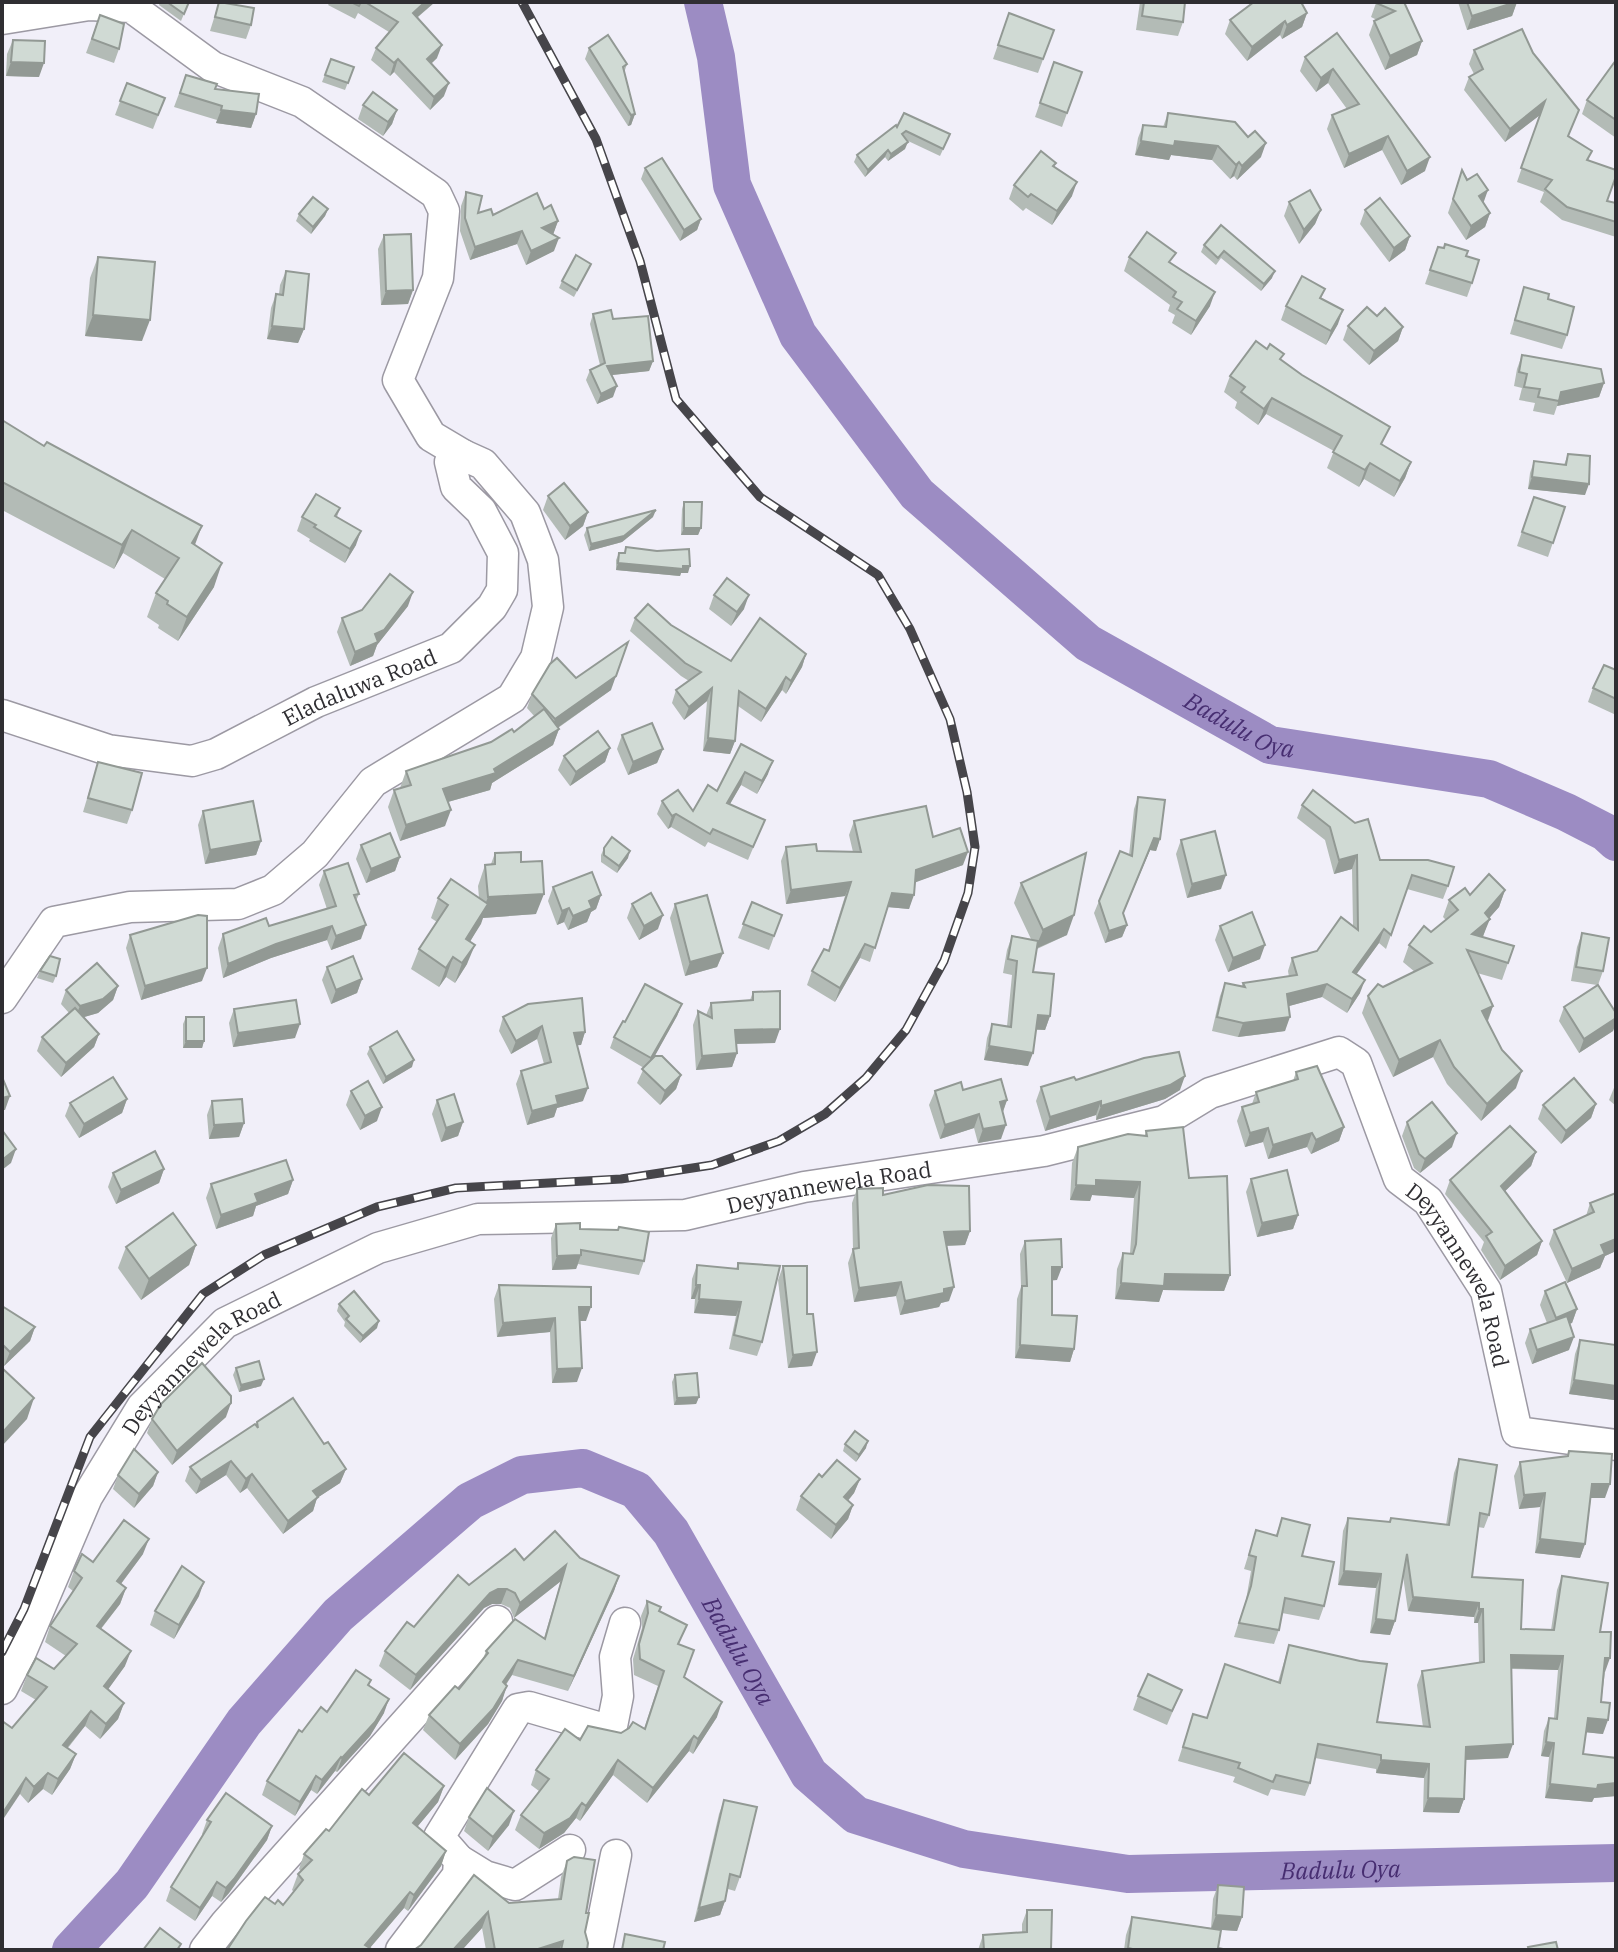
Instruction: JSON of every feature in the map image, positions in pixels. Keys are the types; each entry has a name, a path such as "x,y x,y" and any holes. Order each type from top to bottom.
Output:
{"street":[{"path":"2,19 89,5 131,7 213,67 302,102 436,194 444,211 438,278 398,380 431,436 483,464 525,513 543,560 548,607 536,658 512,698 373,782 315,854 273,890 238,904 130,907 54,922 2,998"},
{"name":"Eladaluwa Road","path":"2,715 108,750 192,761 216,754 316,702 451,648 492,607 502,590 503,553 481,511 456,487 450,462 463,455"},
{"name":"Deyyannewela Road","path":"2,1689 87,1497 142,1407 225,1323 378,1248 478,1219 685,1215 804,1187 1044,1151 1164,1121 1210,1093 1339,1052 1356,1063 1399,1179 1428,1201 1486,1291 1517,1432 1616,1445"},
{"path":"205,1950 497,1621"},
{"path":"570,1850 515,1885 485,1876 459,1860 439,1837 518,1709 529,1707 611,1731 618,1696 615,1657 625,1623"},
{"path":"597,1950 616,1855"},
{"path":"401,1950 458,1875 459,1860"}],"building":[{"path":"167,2 189,2 184,14"},
{"path":"219,2 254,8 251,25 215,17"},
{"path":"365,2 425,2 413,13 442,45 427,59 449,83 434,97 398,59 394,63 376,48 398,22"},
{"path":"1144,2 1185,2 1183,22 1142,16"},
{"path":"1254,2 1301,2 1307,13 1287,25 1285,21 1252,47 1230,20"},
{"path":"1378,2 1404,2 1422,41 1390,56 1374,21 1395,11"},
{"path":"1467,2 1516,2 1472,16"},
{"path":"1009,13 1054,30 1043,59 998,45"},
{"path":"100,15 124,24 119,49 92,39"},
{"path":"1522,29 1533,53 1579,110 1568,136 1592,151 1587,160 1616,170 1607,201 1616,203 1616,222 1567,207 1545,189 1552,180 1521,168 1545,101 1510,129 1469,77 1483,69 1474,50"},
{"path":"1337,33 1430,157 1407,171 1388,136 1349,154 1332,115 1359,104 1333,69 1321,78 1305,57"},
{"path":"608,35 627,64 623,67 635,114 631,115 589,48"},
{"path":"13,40 45,41 44,63 11,62"},
{"path":"331,59 354,67 348,83 325,75"},
{"path":"1616,60 1616,120 1587,100"},
{"path":"1054,62 1082,72 1067,113 1040,103"},
{"path":"186,75 217,84 215,89 259,94 256,114 221,110 222,106 180,93"},
{"path":"127,83 165,98 158,115 120,101"},
{"path":"373,92 397,110 388,122 363,105"},
{"path":"904,113 950,134 943,149 906,131 902,134 908,142 891,154 888,150 868,170 857,155 897,127"},
{"path":"1168,113 1235,122 1248,137 1255,131 1266,143 1242,166 1239,162 1236,165 1218,146 1175,141 1174,146 1141,141 1143,125 1166,127"},
{"path":"1041,151 1056,163 1053,166 1077,182 1057,211 1031,194 1028,197 1014,185"},
{"path":"662,158 701,219 684,230 645,168"},
{"path":"1462,170 1467,180 1477,174 1488,190 1479,196 1490,213 1471,226 1453,199"},
{"path":"1310,190 1321,210 1304,230 1289,202"},
{"path":"466,192 482,196 478,213 491,209 493,215 537,193 544,209 551,205 558,221 542,228 559,238 531,251 522,231 475,247 465,218"},
{"path":"313,197 328,209 313,227 299,214"},
{"path":"1380,198 1410,236 1394,248 1365,210"},
{"path":"1221,225 1275,271 1264,284 1224,251 1218,258 1204,245"},
{"path":"1147,232 1176,253 1169,262 1215,292 1196,321 1177,309 1182,302 1173,297 1176,292 1129,257"},
{"path":"411,234 413,290 386,291 384,235"},
{"path":"1445,244 1468,251 1466,256 1479,260 1472,283 1430,270 1438,247 1444,248"},
{"path":"576,255 591,264 577,290 562,281"},
{"path":"98,257 155,262 150,320 93,315"},
{"path":"286,271 309,274 304,329 272,326 276,294 283,295"},
{"path":"1302,276 1325,289 1320,298 1343,310 1331,331 1286,306"},
{"path":"1524,287 1549,294 1548,299 1574,307 1567,335 1515,320"},
{"path":"1367,307 1377,316 1385,308 1403,327 1374,351 1348,326"},
{"path":"611,310 613,319 648,316 653,361 607,366 617,386 601,394 590,370 605,363 593,314"},
{"path":"1256,341 1267,349 1270,344 1284,354 1280,359 1302,375 1390,427 1381,444 1411,462 1400,481 1370,463 1365,470 1333,452 1342,436 1272,398 1264,409 1241,392 1245,387 1230,376"},
{"path":"1522,355 1601,369 1604,383 1561,392 1559,401 1538,397 1540,389 1524,387 1527,374 1519,372"},
{"path":"2,420 44,446 47,442 202,526 192,543 222,563 187,617 156,593 179,558 132,530 122,545 2,482"},
{"path":"1568,454 1590,456 1589,484 1532,477 1534,461 1566,465"},
{"path":"564,483 588,512 570,526 548,496"},
{"path":"316,494 340,508 335,516 361,531 350,549 302,517"},
{"path":"1534,497 1565,507 1553,543 1522,532"},
{"path":"684,502 702,502 701,528 684,528"},
{"path":"656,510 624,536 591,544 587,528"},
{"path":"626,547 657,551 689,549 690,566 683,566 683,569 618,563 619,553 625,553"},
{"path":"390,574 413,592 384,630 375,634 378,642 355,652 342,618 362,610"},
{"path":"727,578 749,595 737,612 714,595"},
{"path":"648,604 671,625 731,661 760,618 806,654 791,681 786,677 766,709 739,691 735,741 708,738 712,688 689,707 676,690 701,672 685,663 635,618"},
{"path":"628,642 616,676 555,719 532,694 557,658 576,678"},
{"path":"1604,665 1616,670 1616,699 1593,688"},
{"path":"544,709 559,729 494,769 496,773 443,789 451,810 406,825 394,790 411,785 406,771 491,742 512,729 514,732"},
{"path":"652,723 663,749 633,762 622,735"},
{"path":"598,731 610,748 576,772 564,756"},
{"path":"741,744 773,761 762,781 745,772 727,803 765,820 753,847 713,829 710,834 676,814 672,816 662,801 678,790 693,811 708,785 717,791"},
{"path":"98,762 142,773 132,810 88,798"},
{"path":"1313,790 1355,823 1368,819 1380,860 1428,860 1454,867 1448,886 1412,875 1391,935 1384,929 1353,972 1365,980 1352,999 1327,984 1287,994 1290,1017 1243,1023 1217,1017 1225,983 1245,987 1243,983 1297,975 1292,958 1317,951 1341,917 1358,930 1357,855 1339,860 1330,827 1302,805"},
{"path":"1138,797 1165,800 1160,839 1154,838 1123,913 1127,925 1109,931 1099,901 1120,851 1132,856"},
{"path":"253,801 261,841 210,850 203,811"},
{"path":"926,806 933,837 960,828 968,852 916,870 914,895 892,893 875,948 865,944 840,988 812,971 824,949 829,951 851,882 791,890 786,847 816,844 817,851 861,852 854,821"},
{"path":"1215,831 1226,875 1192,884 1181,840"},
{"path":"390,833 400,857 371,869 361,845"},
{"path":"612,837 630,851 619,866 604,855 604,848"},
{"path":"521,852 521,862 542,861 544,894 488,897 485,865 495,864 495,853"},
{"path":"1086,853 1074,915 1043,930 1021,883"},
{"path":"348,863 359,894 354,895 366,925 336,936 332,926 228,964 223,934 266,918 269,926 336,906 324,871"},
{"path":"592,872 601,895 589,901 592,908 573,916 569,908 562,911 553,887"},
{"path":"1489,874 1505,890 1485,913 1490,919 1472,934 1514,946 1508,963 1467,950 1493,1006 1482,1011 1502,1050 1522,1071 1487,1104 1454,1067 1440,1040 1399,1060 1368,996 1378,984 1383,987 1432,963 1409,945 1424,926 1431,932 1458,910 1449,900 1465,888 1470,895"},
{"path":"451,879 488,904 466,939 475,945 462,963 453,957 446,968 419,949 448,905 438,898"},
{"path":"651,893 663,915 644,926 632,904"},
{"path":"707,895 723,953 690,962 675,904"},
{"path":"752,902 782,915 774,936 743,924"},
{"path":"1252,912 1265,945 1233,958 1220,926"},
{"path":"198,915 207,916 207,968 145,986 130,935"},
{"path":"1582,933 1609,938 1603,971 1576,967"},
{"path":"1012,936 1038,941 1033,972 1054,974 1050,1016 1038,1015 1033,1053 989,1046 992,1024 1011,1027 1017,961 1008,959"},
{"path":"50,956 60,959 56,976 40,971"},
{"path":"353,956 362,979 336,990 327,967"},
{"path":"97,963 118,986 103,999 80,1006 66,990"},
{"path":"645,984 682,1004 651,1058 614,1037"},
{"path":"1598,985 1616,1018 1584,1039 1564,1007"},
{"path":"780,991 780,1029 735,1030 737,1053 702,1056 698,1011 712,1018 711,1003 753,1000 753,992"},
{"path":"582,998 585,1032 574,1033 588,1088 556,1096 558,1104 532,1111 521,1071 551,1062 542,1026 516,1041 503,1017 528,1004"},
{"path":"296,1000 300,1024 238,1033 234,1009"},
{"path":"75,1008 99,1034 66,1063 42,1037"},
{"path":"186,1017 204,1017 204,1041 186,1041"},
{"path":"397,1031 414,1060 386,1077 370,1047"},
{"path":"1179,1052 1185,1076 1170,1085 1101,1106 1101,1101 1050,1117 1041,1087 1074,1077 1076,1080 1144,1058"},
{"path":"655,1056 662,1056 681,1075 665,1091 642,1069"},
{"path":"1317,1066 1344,1127 1316,1140 1312,1133 1273,1145 1268,1128 1250,1133 1242,1107 1259,1102 1256,1092 1298,1079 1296,1072"},
{"path":"2,1077 10,1096 2,1098"},
{"path":"113,1077 127,1099 84,1124 70,1103"},
{"path":"1574,1078 1596,1104 1566,1131 1543,1105"},
{"path":"1001,1079 1007,1100 1000,1102 1006,1125 983,1129 979,1114 945,1125 935,1091 961,1082 963,1090"},
{"path":"368,1081 382,1107 365,1116 351,1091"},
{"path":"454,1094 463,1122 446,1128 437,1100"},
{"path":"242,1099 244,1123 214,1125 212,1101"},
{"path":"1432,1102 1457,1133 1425,1159 1419,1154 1407,1122"},
{"path":"1510,1126 1536,1152 1501,1186 1542,1241 1505,1266 1486,1236 1492,1232 1450,1180"},
{"path":"1183,1127 1189,1178 1227,1176 1230,1275 1165,1274 1164,1286 1121,1283 1123,1253 1133,1254 1136,1244 1140,1182 1096,1180 1096,1186 1076,1185 1078,1147 1128,1134 1147,1136 1146,1131"},
{"path":"2,1130 16,1149 2,1160"},
{"path":"155,1151 164,1169 121,1190 113,1173"},
{"path":"286,1160 293,1180 255,1194 258,1202 221,1215 211,1184"},
{"path":"1287,1170 1298,1215 1262,1223 1251,1179"},
{"path":"928,1185 969,1186 970,1231 944,1232 954,1287 944,1289 944,1293 905,1301 901,1282 859,1288 853,1249 859,1248 857,1189 883,1188 883,1195"},
{"path":"1616,1193 1616,1239 1601,1245 1605,1254 1572,1269 1554,1230 1594,1212 1590,1203"},
{"path":"173,1213 196,1245 149,1279 126,1247"},
{"path":"580,1223 580,1229 618,1230 619,1227 649,1232 644,1261 581,1250 581,1255 557,1256 556,1224"},
{"path":"1061,1239 1062,1267 1052,1267 1052,1315 1077,1316 1074,1349 1020,1345 1022,1286 1027,1286 1025,1241"},
{"path":"738,1263 780,1266 762,1342 734,1335 741,1302 699,1299 697,1265 738,1269"},
{"path":"783,1266 807,1266 807,1314 813,1314 817,1352 793,1355"},
{"path":"1565,1282 1577,1309 1556,1318 1545,1291"},
{"path":"499,1285 591,1287 591,1307 579,1307 582,1368 557,1369 555,1318 503,1323"},
{"path":"354,1291 379,1321 363,1336 346,1319 349,1316 339,1304"},
{"path":"2,1306 35,1327 10,1352 2,1344"},
{"path":"1567,1316 1574,1337 1537,1350 1530,1329"},
{"path":"1580,1340 1616,1345 1616,1386 1574,1380"},
{"path":"259,1361 264,1379 241,1385 236,1368"},
{"path":"202,1363 231,1396 231,1403 177,1451 152,1419 161,1404"},
{"path":"2,1368 34,1398 2,1433"},
{"path":"697,1373 699,1397 677,1398 675,1375"},
{"path":"293,1398 324,1444 328,1442 346,1469 313,1491 318,1497 288,1521 252,1474 246,1479 231,1461 201,1480 190,1467 255,1424 258,1428 257,1422"},
{"path":"855,1431 868,1441 859,1455 845,1444"},
{"path":"134,1449 158,1472 139,1494 118,1475"},
{"path":"1569,1451 1612,1454 1610,1484 1592,1484 1585,1544 1540,1539 1545,1493 1524,1495 1520,1462 1568,1456"},
{"path":"1459,1459 1497,1465 1489,1515 1480,1513 1472,1577 1523,1580 1521,1629 1554,1630 1562,1576 1608,1583 1600,1632 1611,1632 1610,1658 1605,1658 1601,1702 1610,1703 1608,1720 1588,1718 1583,1754 1616,1758 1616,1783 1598,1785 1597,1789 1550,1784 1554,1743 1546,1742 1549,1718 1557,1719 1563,1656 1511,1655 1513,1744 1466,1747 1464,1799 1428,1798 1429,1764 1381,1760 1381,1755 1318,1744 1310,1783 1276,1775 1273,1782 1238,1768 1240,1763 1183,1747 1193,1714 1207,1718 1225,1664 1280,1683 1289,1645 1387,1664 1377,1722 1430,1727 1422,1671 1484,1662 1483,1609 1479,1609 1479,1603 1413,1597 1407,1554 1395,1621 1376,1619 1381,1574 1344,1571 1348,1518 1390,1522 1391,1518 1449,1525"},
{"path":"837,1460 860,1479 844,1497 853,1505 836,1525 801,1496 819,1474 822,1477"},
{"path":"1282,1518 1310,1525 1302,1556 1334,1562 1324,1606 1285,1598 1279,1630 1239,1623 1251,1586 1256,1557 1249,1555 1256,1530 1277,1536"},
{"path":"124,1520 149,1539 117,1581 126,1588 97,1626 131,1651 104,1686 124,1703 106,1724 91,1711 63,1745 76,1754 58,1779 48,1773 34,1787 26,1778 2,1814 2,1721 12,1728 47,1687 27,1675 36,1658 54,1669 77,1644 50,1626 82,1578 74,1571 82,1554 93,1562"},
{"path":"555,1531 580,1558 619,1576 574,1676 518,1660 503,1682 507,1686 493,1709 460,1744 429,1715 455,1686 459,1689 488,1653 486,1651 515,1619 545,1639 566,1565 520,1603 515,1593 507,1589 490,1593 416,1675 385,1651 407,1622 414,1627 458,1575 469,1585 515,1549 524,1560"},
{"path":"182,1566 204,1582 179,1625 155,1611"},
{"path":"647,1601 661,1607 659,1611 687,1625 678,1644 694,1650 684,1677 722,1702 698,1739 694,1736 653,1788 618,1760 586,1806 582,1803 570,1818 544,1833 521,1815 549,1779 536,1770 565,1729 580,1740 588,1726 621,1733 633,1722 645,1729 664,1671 640,1659 639,1644 648,1613"},
{"path":"356,1670 371,1680 368,1685 389,1699 375,1722 322,1780 316,1776 300,1802 267,1781 299,1730 302,1732 321,1707 327,1712"},
{"path":"1148,1674 1182,1690 1172,1711 1138,1696"},
{"path":"404,1753 444,1786 413,1823 446,1851 414,1895 410,1892 365,1945 373,1950 227,1950 265,1897 275,1904 278,1900 283,1905 303,1880 298,1874 312,1860 304,1854 326,1829 329,1831 362,1789 369,1795"},
{"path":"487,1788 514,1811 493,1837 469,1817"},
{"path":"226,1793 272,1826 234,1879 226,1888 217,1882 200,1908 171,1887 211,1822 207,1820"},
{"path":"724,1800 757,1807 740,1877 730,1874 725,1901 699,1908"},
{"path":"574,1857 595,1860 586,1913 589,1913 585,1932 587,1950 561,1950 563,1941 535,1950 495,1950 488,1912 453,1950 414,1950 474,1875 509,1903 561,1899 567,1861"},
{"path":"1218,1885 1244,1887 1242,1917 1216,1915"},
{"path":"1027,1910 1052,1910 1051,1950 984,1950 983,1935 1027,1932"},
{"path":"1132,1917 1221,1930 1218,1948 1228,1950 1128,1948"},
{"path":"160,1928 181,1944 177,1950 143,1950"},
{"path":"625,1934 665,1942 663,1950 622,1950"},
{"path":"1556,1942 1558,1950 1529,1950 1528,1947"}],"waterway":[{"name":"Badulu Oya","path":"703,2 716,57 732,185 798,335 917,494 1088,643 1270,745 1489,779 1566,812 1605,832 1616,842"},
{"name":"Badulu Oya","path":"71,1950 132,1884 244,1722 338,1615 470,1501 522,1475 583,1468 636,1490 671,1532 809,1774 856,1815 964,1849 1128,1874 1616,1863"}],"railway":[{"path":"2,1652 24,1609 90,1437 203,1294 264,1255 377,1207 456,1188 621,1179 712,1165 779,1141 825,1114 866,1078 906,1030 944,961 968,893 975,847 967,792 950,719 910,629 878,575 760,497 676,399 640,261 596,139 522,2"}]}
